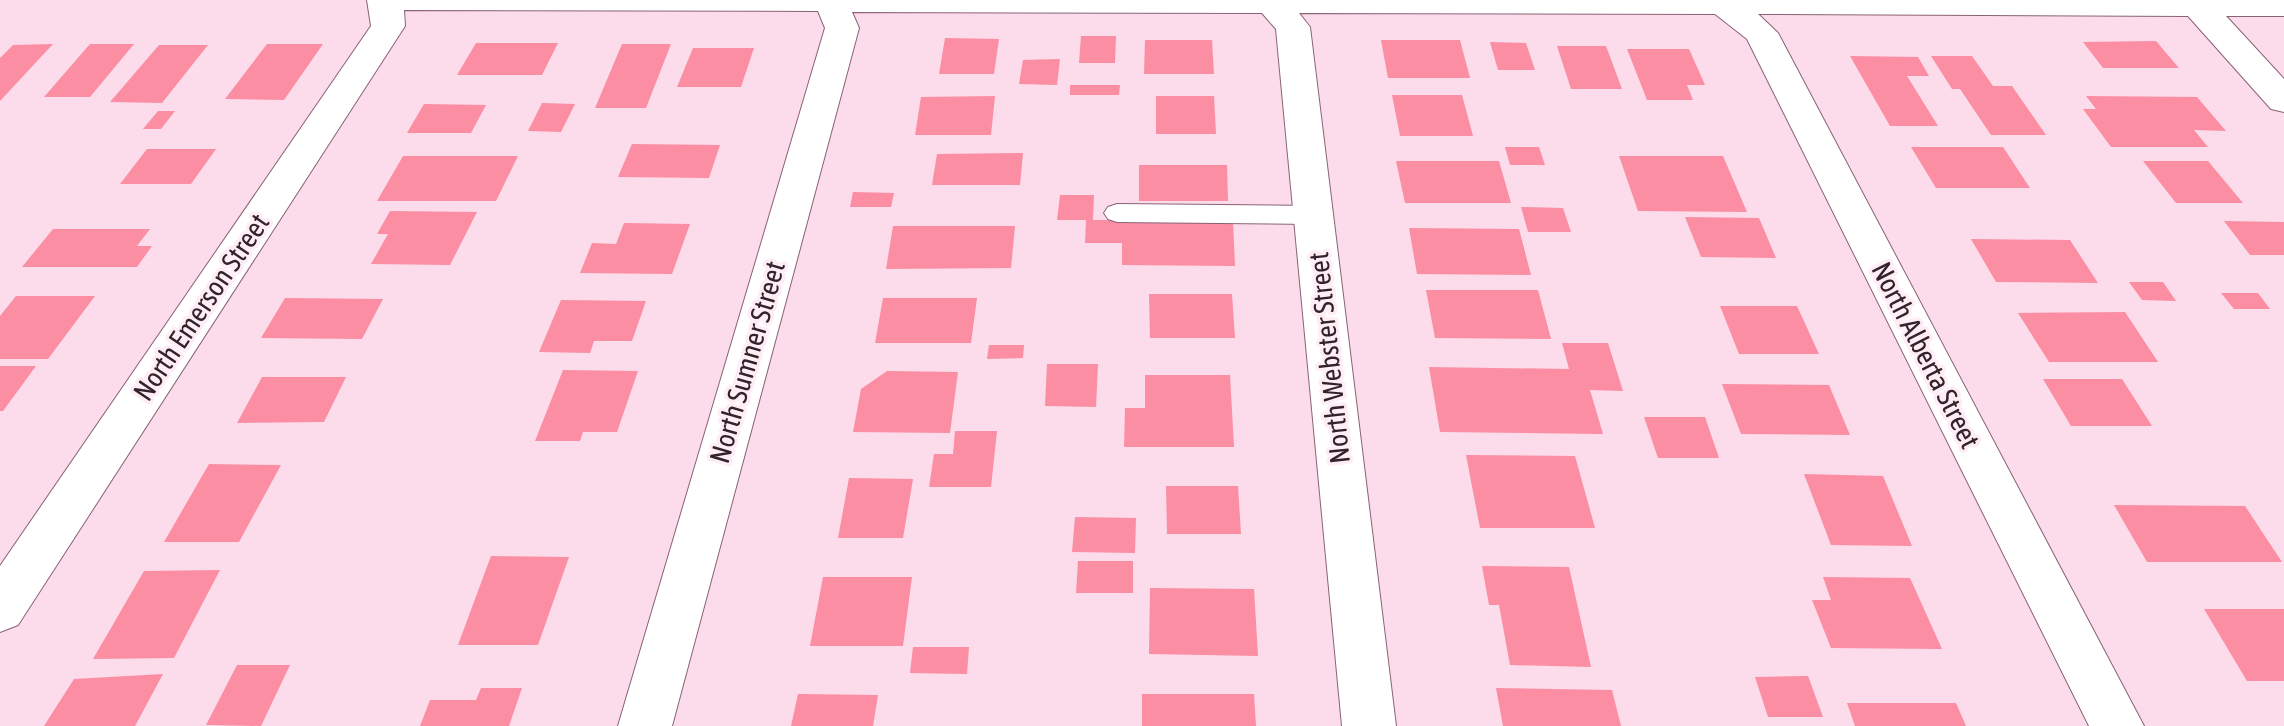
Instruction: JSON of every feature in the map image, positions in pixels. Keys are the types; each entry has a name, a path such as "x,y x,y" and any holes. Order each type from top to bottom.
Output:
{"street":[{"path":"385,0 2144,3 2284,6"},
{"name":"North Emerson Street","path":"0,609 388,26 385,0"},
{"name":"North Sumner Street","path":"645,726 842,28 830,1"},
{"name":"North Webster Street","path":"1270,1 1293,27 1369,726"},
{"name":"North Alberta Street","path":"1720,2 1761,33 2117,726"},
{"path":"2198,6 2284,101"}],"lane":[{"path":"1117,213 1314,215"}],"building":[{"path":"1081,36 1116,36 1115,63 1079,63"},
{"path":"945,38 999,39 994,74 939,74"},
{"path":"1145,40 1212,40 1214,74 1144,74"},
{"path":"1381,40 1460,40 1470,78 1388,78"},
{"path":"2156,41 2179,68 2103,68 2083,42"},
{"path":"1490,42 1526,43 1535,70 1498,70"},
{"path":"476,43 558,43 542,75 457,75"},
{"path":"53,44 0,101 0,58 13,45"},
{"path":"90,44 134,44 90,97 44,97"},
{"path":"267,44 323,44 284,100 225,99"},
{"path":"622,44 671,44 646,108 595,108"},
{"path":"159,45 208,45 162,103 110,102"},
{"path":"1557,46 1606,46 1622,89 1571,89"},
{"path":"693,48 754,48 741,87 677,87"},
{"path":"1627,49 1689,49 1705,85 1687,85 1693,100 1647,100"},
{"path":"1850,56 1918,57 1929,76 1907,76 1938,126 1890,126"},
{"path":"1931,56 1972,56 1993,86 2012,86 2046,135 1991,135 1960,89 1952,89"},
{"path":"1060,59 1057,85 1019,84 1023,60"},
{"path":"1070,85 1120,85 1119,95 1070,95"},
{"path":"1392,95 1462,95 1473,136 1400,136"},
{"path":"995,96 991,135 915,135 921,97"},
{"path":"1156,96 1214,96 1216,134 1156,134"},
{"path":"2086,96 2197,97 2226,131 2194,130 2208,147 2111,147 2083,109 2096,109"},
{"path":"542,103 575,104 561,132 528,131"},
{"path":"424,104 486,105 471,133 407,133"},
{"path":"158,111 175,111 161,129 143,129"},
{"path":"632,144 720,145 709,178 618,177"},
{"path":"1505,147 1539,147 1545,165 1510,165"},
{"path":"1911,147 2003,147 2030,188 1936,188"},
{"path":"147,149 216,149 191,184 120,184"},
{"path":"1023,153 1020,185 932,185 937,154"},
{"path":"403,156 518,156 496,201 377,201"},
{"path":"1619,156 1723,156 1747,212 1638,211"},
{"path":"1396,161 1499,161 1511,203 1405,203"},
{"path":"2143,161 2208,161 2243,203 2176,203"},
{"path":"1139,165 1227,165 1228,201 1139,201"},
{"path":"853,192 894,193 891,207 850,207"},
{"path":"1060,195 1094,195 1093,220 1233,221 1235,266 1122,265 1122,243 1085,243 1086,220 1057,220"},
{"path":"1521,207 1563,208 1571,232 1528,232"},
{"path":"390,211 477,212 450,265 371,264 388,234 377,234"},
{"path":"1685,217 1759,218 1776,258 1701,257"},
{"path":"2224,221 2284,222 2284,255 2250,255"},
{"path":"624,223 690,224 672,274 580,273 592,243 616,244"},
{"path":"893,226 1015,226 1011,268 886,269"},
{"path":"1409,228 1519,229 1531,275 1417,274"},
{"path":"53,229 150,229 137,246 152,246 137,267 22,267"},
{"path":"1971,239 2070,240 2098,283 1996,282"},
{"path":"2129,282 2163,282 2176,301 2142,300"},
{"path":"1426,290 1538,290 1551,339 1435,338"},
{"path":"2221,293 2258,293 2270,309 2234,309"},
{"path":"1149,294 1232,294 1235,338 1150,338"},
{"path":"16,296 95,296 48,359 0,359 0,316"},
{"path":"285,298 383,299 362,339 261,338"},
{"path":"883,298 977,298 971,343 875,343"},
{"path":"561,300 646,301 632,341 594,341 590,353 539,352"},
{"path":"1720,306 1797,306 1819,354 1739,354"},
{"path":"2125,312 2158,362 2049,362 2018,313"},
{"path":"1562,343 1608,343 1623,391 1590,390 1603,434 1440,432 1429,367 1569,369"},
{"path":"989,345 1024,345 1023,358 987,359"},
{"path":"1047,364 1098,364 1096,407 1045,406"},
{"path":"0,366 36,366 3,411 0,411"},
{"path":"563,370 638,371 617,432 583,432 580,441 535,441"},
{"path":"887,371 958,372 950,433 853,432 861,389"},
{"path":"1145,375 1230,375 1234,447 1124,447 1125,408 1145,408"},
{"path":"262,377 346,377 324,422 237,423"},
{"path":"2043,379 2122,379 2152,426 2071,426"},
{"path":"1722,384 1829,385 1850,435 1741,434"},
{"path":"1644,417 1705,417 1719,458 1658,458"},
{"path":"955,431 997,431 991,487 929,487 934,454 953,454"},
{"path":"1466,455 1575,456 1595,528 1480,528"},
{"path":"209,464 281,465 239,542 164,542"},
{"path":"1804,474 1883,476 1912,546 1831,545"},
{"path":"849,478 913,479 903,538 838,538"},
{"path":"1166,486 1238,486 1241,534 1167,534"},
{"path":"2114,505 2245,506 2282,562 2147,562"},
{"path":"1075,517 1136,518 1135,553 1072,552"},
{"path":"491,556 569,557 538,645 458,645"},
{"path":"1078,561 1133,561 1133,593 1076,593"},
{"path":"1482,566 1569,567 1591,667 1510,665 1499,605 1489,605"},
{"path":"220,570 174,658 93,659 144,571"},
{"path":"823,577 912,577 903,646 810,646"},
{"path":"1823,577 1910,578 1942,649 1831,648 1812,600 1831,600"},
{"path":"1150,588 1254,589 1258,656 1149,654"},
{"path":"2204,609 2284,609 2284,681 2247,681"},
{"path":"913,647 969,647 967,674 910,673"},
{"path":"237,665 290,665 261,726 206,725"},
{"path":"163,674 135,726 44,726 74,679"},
{"path":"1808,676 1823,717 1768,717 1755,677"},
{"path":"481,688 522,688 509,726 420,726 430,700 476,700"},
{"path":"1496,688 1612,690 1621,726 1503,726"},
{"path":"798,694 878,695 873,726 791,726"},
{"path":"1142,694 1254,694 1256,726 1142,726"},
{"path":"1847,703 1956,703 1966,726 1855,726"}]}
